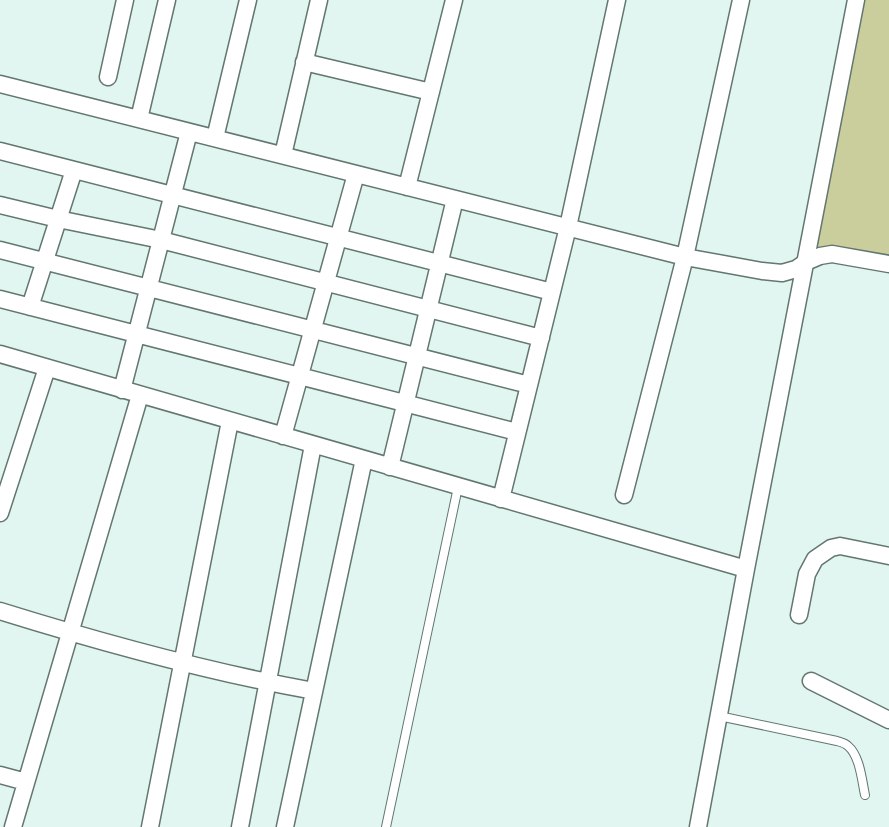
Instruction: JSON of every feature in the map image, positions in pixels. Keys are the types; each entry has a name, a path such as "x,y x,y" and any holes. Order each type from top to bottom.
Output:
{"street":[{"path":"108,77 125,0"},
{"path":"138,119 167,0"},
{"path":"215,138 248,0"},
{"path":"283,155 319,0"},
{"path":"408,187 454,0"},
{"path":"501,499 568,227 617,0"},
{"path":"624,495 685,257 741,0"},
{"path":"698,827 856,0"},
{"path":"304,62 431,92"},
{"path":"0,84 685,257 782,273 820,256 832,254 889,264"},
{"path":"122,390 189,132"},
{"path":"0,151 552,292"},
{"path":"30,307 74,170"},
{"path":"283,436 356,174"},
{"path":"390,467 455,199"},
{"path":"0,204 58,219 161,240 541,338"},
{"path":"0,250 529,385"},
{"path":"0,299 517,432"},
{"path":"0,354 746,570"},
{"path":"0,513 47,368"},
{"path":"13,827 140,395"},
{"path":"150,827 230,421"},
{"path":"240,827 312,445"},
{"path":"285,827 364,459"},
{"path":"799,615 806,574 815,559 831,548 840,546 889,556"},
{"path":"0,611 70,633 181,662 314,692"},
{"path":"811,681 889,720"},
{"path":"0,775 26,782"}],"lane":[{"path":"386,827 458,487"},
{"path":"719,716 848,745 856,758 865,795"}],"green space":[{"path":"856,0 889,0 889,264 832,254 806,262"}]}
